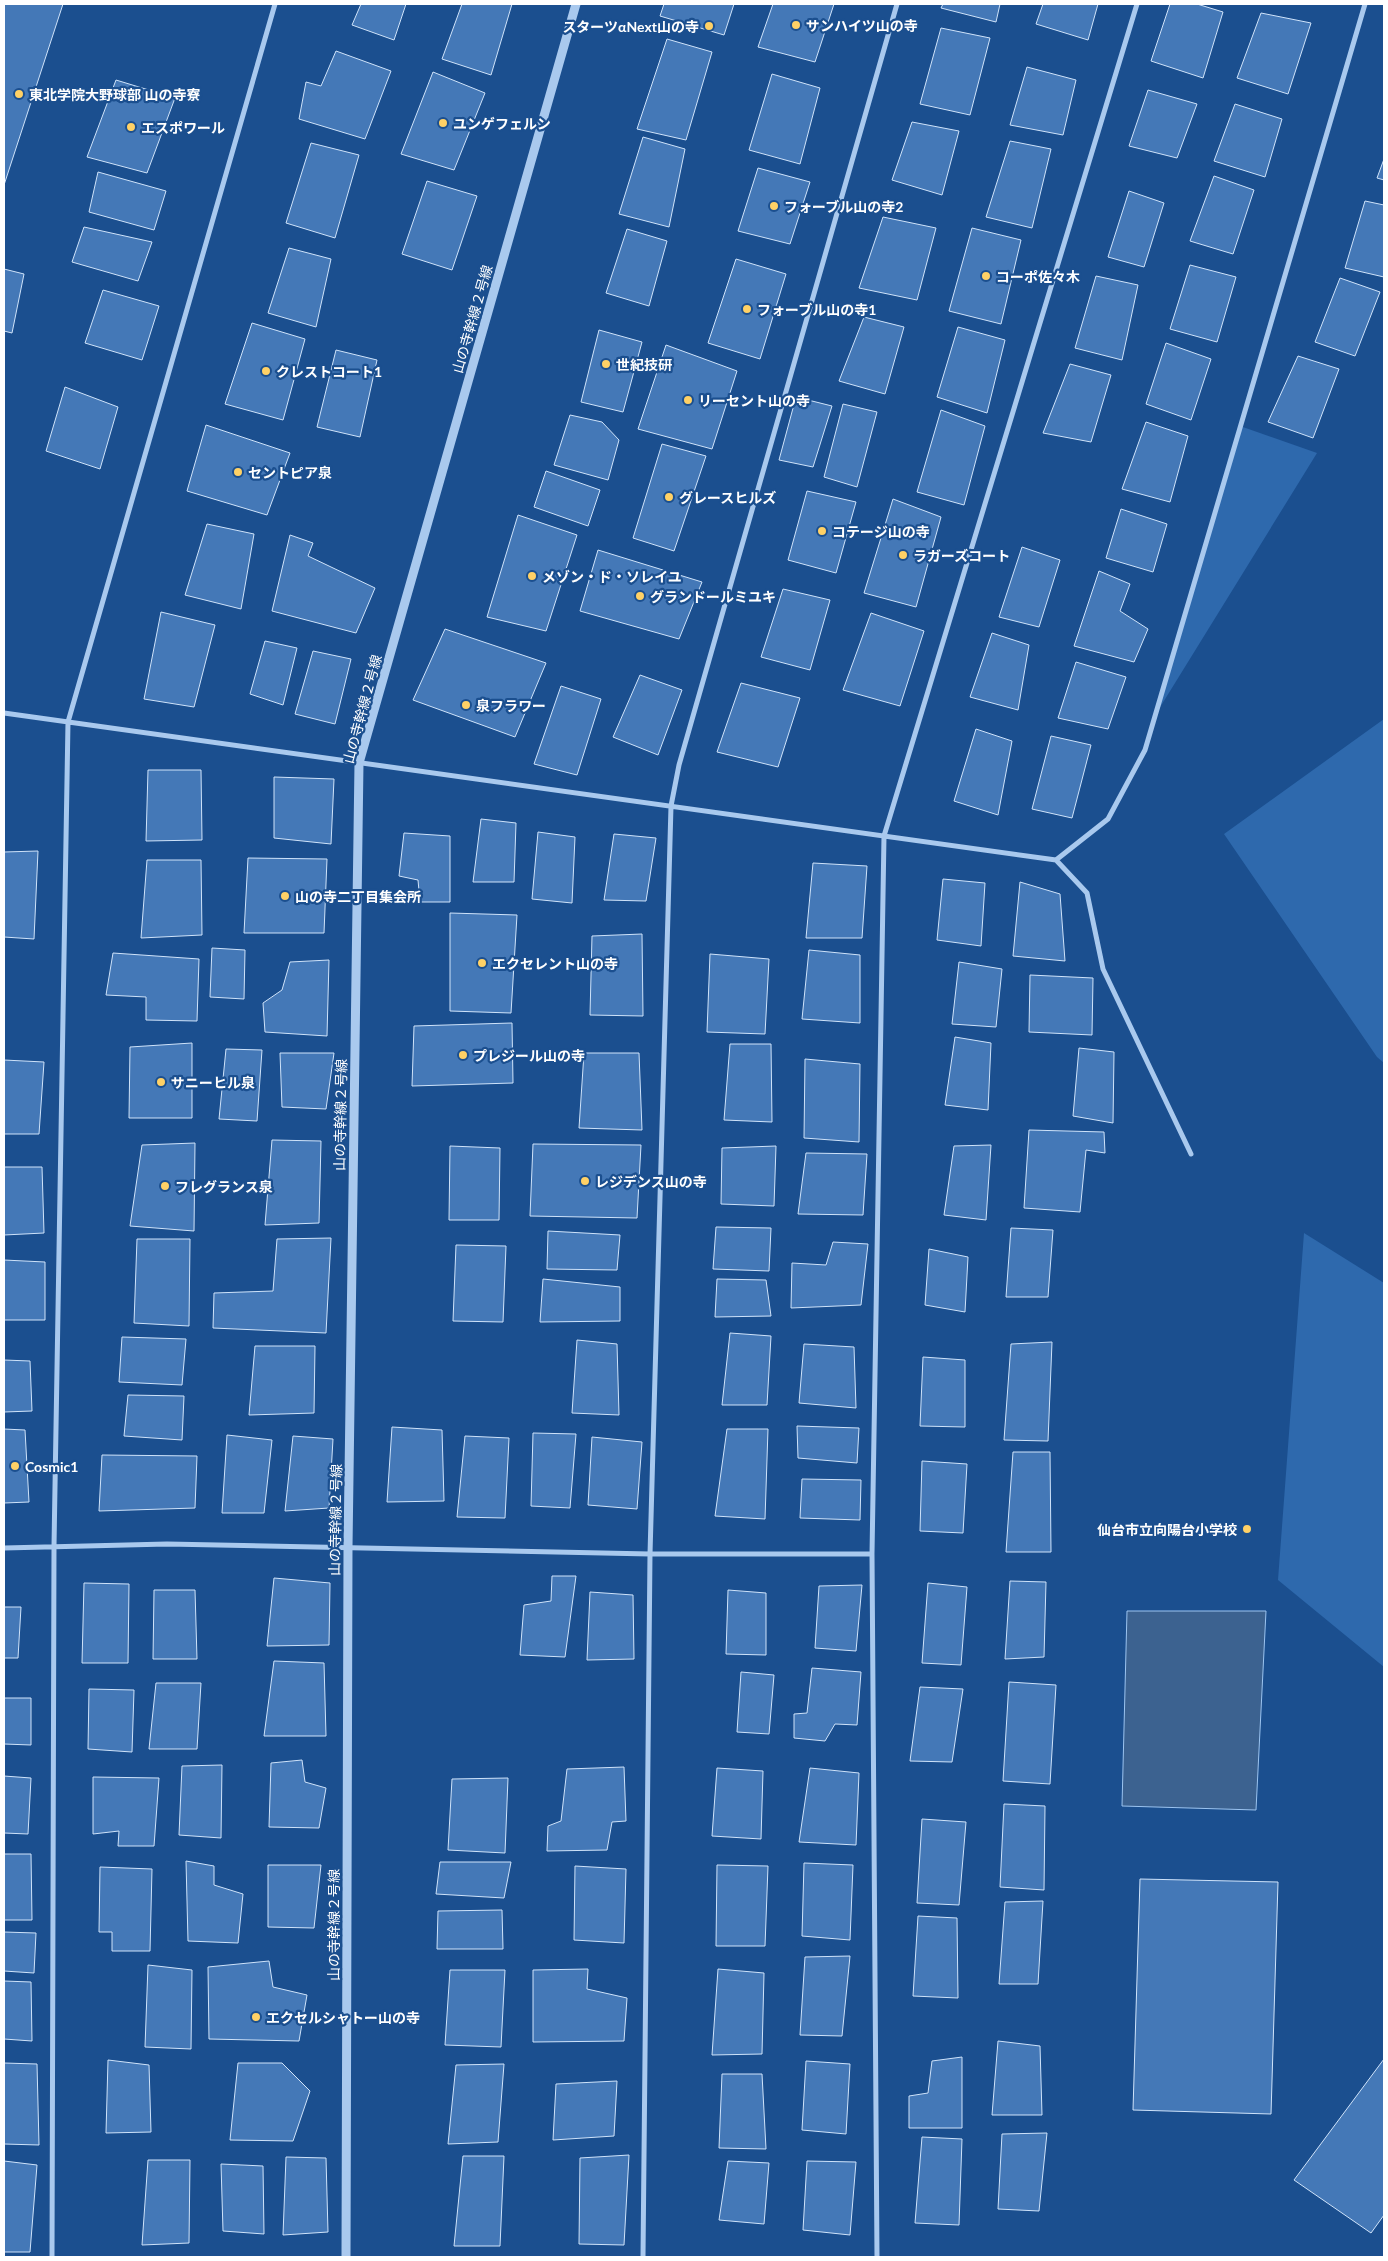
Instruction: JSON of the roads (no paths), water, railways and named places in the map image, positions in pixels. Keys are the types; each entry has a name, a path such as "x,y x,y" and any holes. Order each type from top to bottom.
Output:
{"street":[{"path":"52,2257 54,1546 68,722 275,4"},
{"name":"山の寺幹線２号線","path":"346,2257 348,1547 359,763 576,4"},
{"path":"643,2257 650,1554 671,806 680,765 897,4"},
{"path":"877,2257 872,1554 884,836 1137,4"},
{"path":"1056,860 1108,819 1145,750 1365,4"},
{"path":"4,713 1056,860 1088,893 1103,969 1191,1154"},
{"path":"4,1548 167,1544 650,1554 872,1554"}],"place":[{"name":"サンハイツ山の寺","path":"796,25"},
{"name":"スターツαNext山の寺","path":"709,26"},
{"name":"東北学院大野球部 山の寺寮","path":"19,94"},
{"name":"ユンゲフェルン","path":"443,123"},
{"name":"エスポワール","path":"131,127"},
{"name":"フォーブル山の寺2","path":"774,206"},
{"name":"コーポ佐々木","path":"986,276"},
{"name":"フォーブル山の寺1","path":"747,309"},
{"name":"世紀技研","path":"606,364"},
{"name":"クレストコート1","path":"266,371"},
{"name":"リーセント山の寺","path":"688,400"},
{"name":"セントピア泉","path":"238,472"},
{"name":"グレースヒルズ","path":"669,497"},
{"name":"コテージ山の寺","path":"822,531"},
{"name":"ラガーズコート","path":"903,555"},
{"name":"メゾン・ド・ソレイユ","path":"532,576"},
{"name":"グランドールミユキ","path":"640,596"},
{"name":"泉フラワー","path":"466,705"},
{"name":"山の寺二丁目集会所","path":"285,896"},
{"name":"エクセレント山の寺","path":"482,963"},
{"name":"プレジール山の寺","path":"463,1055"},
{"name":"サニーヒル泉","path":"161,1082"},
{"name":"レジデンス山の寺","path":"585,1181"},
{"name":"フレグランス泉","path":"165,1186"},
{"name":"Cosmic1","path":"15,1466"},
{"name":"仙台市立向陽台小学校","path":"1247,1529"},
{"name":"エクセルシャトー山の寺","path":"256,2017"}]}
